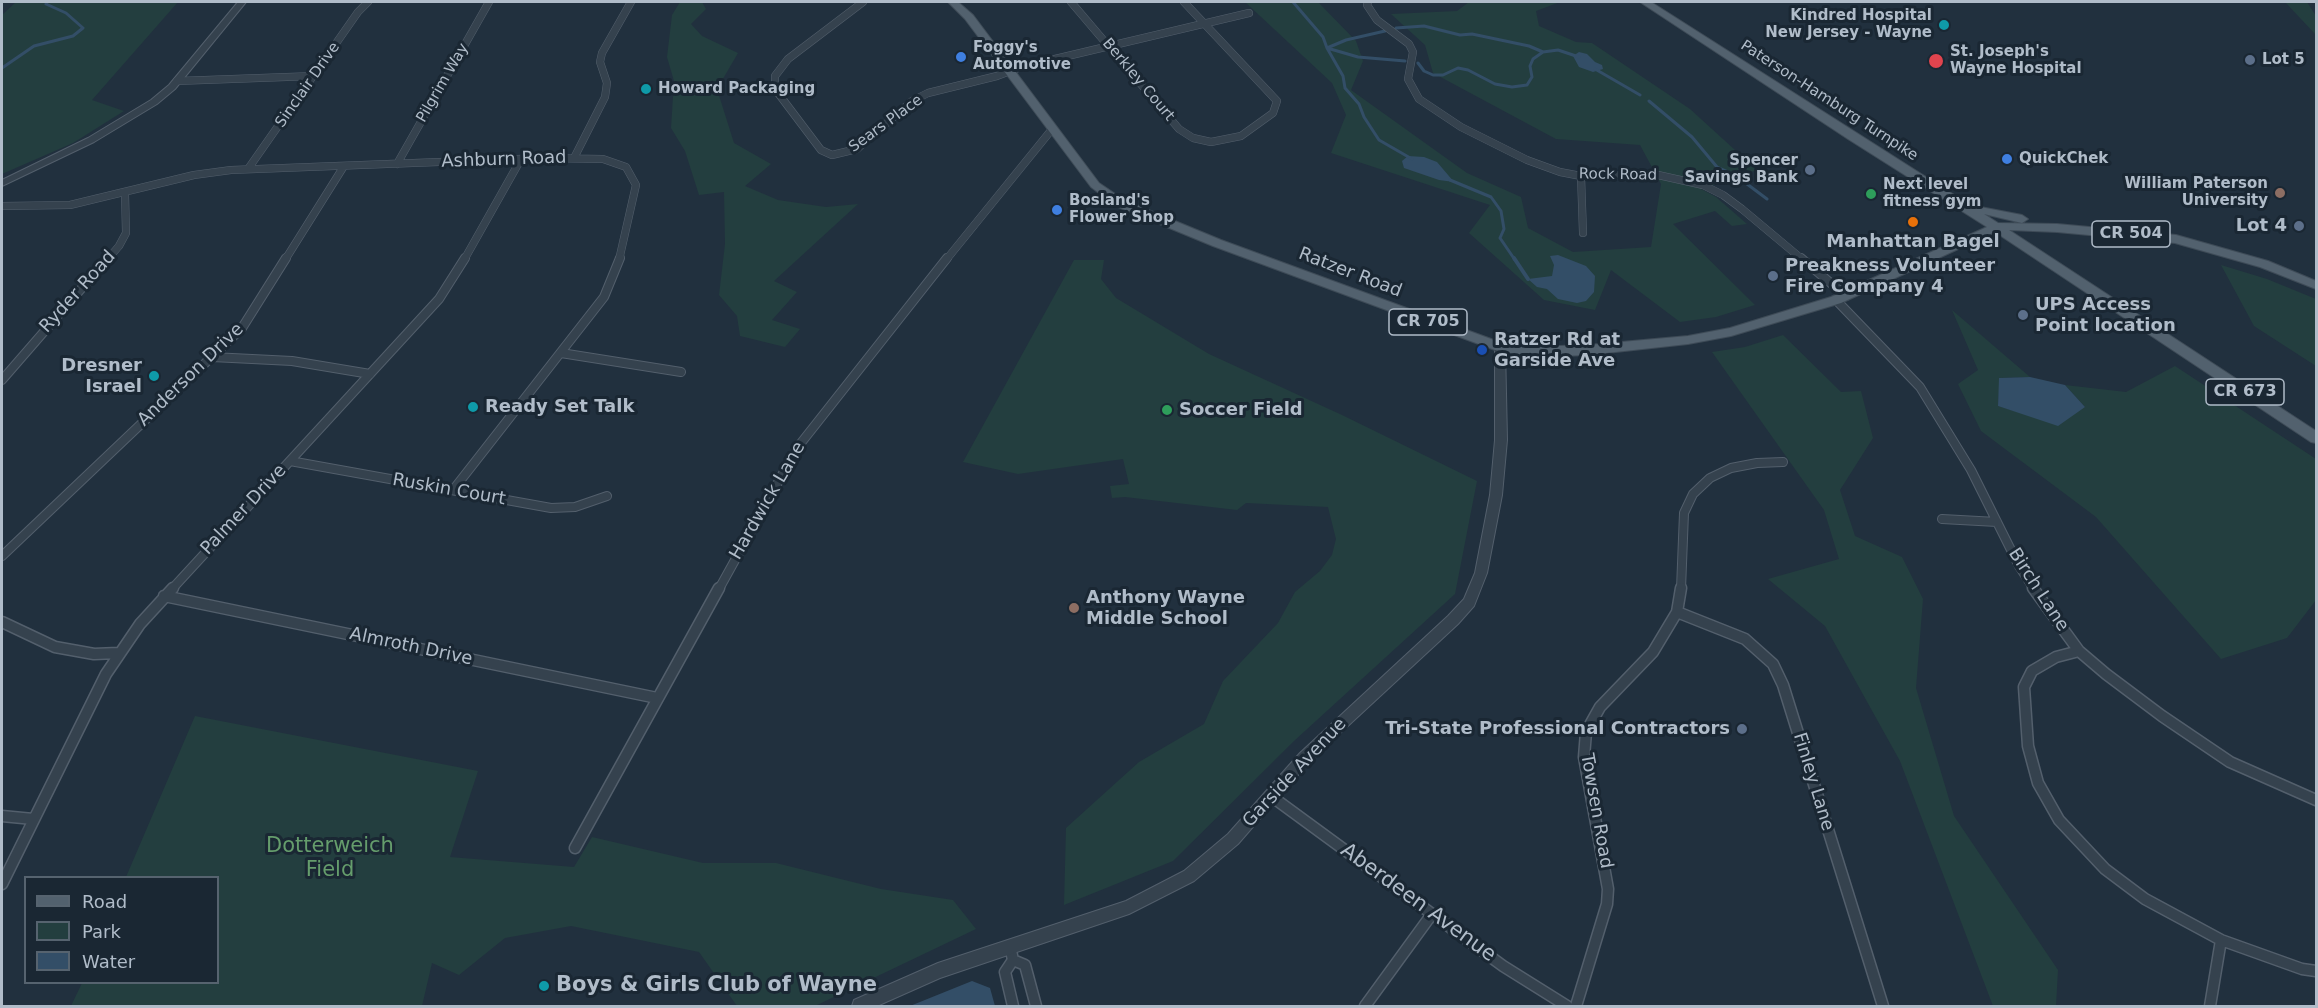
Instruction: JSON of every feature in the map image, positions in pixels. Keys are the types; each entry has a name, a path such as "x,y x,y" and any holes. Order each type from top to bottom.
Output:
{"main road":[{"name":"Ratzer Road","path":"953,2 969,17 1095,185 1130,208 1460,334 1500,347 1559,352 1688,340 1731,332 1841,298 1995,228"},
{"name":"Paterson-Hamburg Turnpike","path":"1645,2 1995,228 2010,247 2082,296 2173,345 2316,438"},
{"path":"1958,204 2057,228"},
{"name":"CR 504","path":"1995,228 2012,225 2176,239 2264,264 2316,285"}],"street":[{"path":"2,183 104,133 154,102 177,81 242,2"},
{"name":"Sinclair Drive","path":"248,169 358,12 368,2"},
{"name":"Pilgrim Way","path":"397,164 489,2"},
{"path":"574,159 605,97 607,83 600,62 602,53 631,2"},
{"name":"Sears Place","path":"863,2 788,59 775,76 775,88 778,93 826,153 843,154 857,149 920,97 1010,71"},
{"name":"Berkley Court","path":"1071,2 1185,134 1210,142 1232,140 1273,113 1277,101 1184,2"},
{"name":"Rock Road","path":"1368,2 1367,5 1377,20 1409,44 1413,52 1408,79 1419,99 1461,127 1527,160 1560,172 1581,176 1658,176 1703,185 1732,202 1841,298"},
{"path":"1010,71 1249,13"},
{"path":"177,81 314,76"},
{"name":"Hardwick Lane","path":"575,848 797,448 1053,128"},
{"name":"Ashburn Road","path":"2,206 70,205 194,175 248,169 521,159 603,159 619,163 630,171 636,185 623,249 604,297 453,490"},
{"name":"Palmer Drive","path":"2,884 118,653 164,596 439,299 456,274 521,159"},
{"name":"Anderson Drive","path":"2,556 248,320 344,166"},
{"path":"1581,176 1583,233"},
{"name":"Ryder Road","path":"2,380 124,239 125,193"},
{"name":"Birch Lane","path":"1841,298 1920,387 1971,470 2019,566 2079,651 2162,716 2230,762 2316,800"},
{"name":"Garside Avenue","path":"860,1006 938,970 1011,953 1129,907 1190,876 1233,839 1305,757 1453,620 1469,602 1481,573 1500,461 1500,347"},
{"path":"561,353 681,372"},
{"path":"212,357 292,361 370,374"},
{"name":"Ruskin Court","path":"290,461 551,508 575,507 607,496"},
{"name":"Towsen Road","path":"1576,1006 1607,904 1608,889 1584,757 1586,732 1600,707 1653,652 1677,612 1681,592 1684,513 1693,494 1710,478 1731,468 1783,462"},
{"path":"1942,519 1997,522"},
{"name":"Almroth Drive","path":"164,596 657,698"},
{"name":"Finley Lane","path":"1677,612 1745,639 1773,664 1783,685 1883,1006"},
{"path":"2,622 55,647 94,654 118,653"},
{"path":"2079,651 2056,657 2032,671 2024,687 2028,746 2038,783 2059,820 2105,869 2145,899 2222,939 2302,969 2316,971"},
{"name":"Aberdeen Avenue","path":"1271,796 1503,966 1567,1006"},
{"path":"2,816 33,819"},
{"path":"1365,1006 1432,914"},
{"path":"2210,1006 2222,939"},
{"path":"1013,1006 1005,972 1011,953 1025,965 1036,1006"}],"green space":[{"path":"16,2 178,2 92,100 124,111 73,143 2,174 2,15"},
{"path":"680,2 702,2 706,9 691,24 702,36 738,53 717,89 734,143 771,164 745,186 778,200 826,207 858,204 774,281 797,292 772,320 800,329 785,347 740,336 737,316 719,295 725,244 724,192 699,195 685,151 671,128 674,81 667,57 672,15"},
{"path":"1245,2 1318,2 1356,41 1363,61 1351,90 1467,173 1521,197 1528,228 1573,252 1651,247 1661,184 1640,145 1556,139 1433,73 1425,45 1391,14 1457,11 1469,2 1560,2 1536,11 1539,26 1576,42 1592,43 1690,109 1757,170 1701,189 1716,197 1747,224 1732,226 1715,211 1673,224 1755,305 1716,317 1680,322 1611,270 1595,310 1544,300 1469,233 1490,205 1331,153 1346,115 1332,83"},
{"path":"2285,2 2307,2 2316,16 2316,35"},
{"path":"1074,260 1104,260 1101,279 1116,298 1209,354 1342,415 1477,481 1455,594 1294,741 1173,861 1064,905 1066,828 1139,762 1204,724 1223,681 1278,623 1295,592 1320,571 1332,555 1336,539 1328,507 1246,503 1237,510 1125,497 1112,498 1110,486 1129,484 1123,459 1018,474 963,462"},
{"path":"2221,265 2267,279 2316,299 2316,366 2254,326"},
{"path":"1952,310 2030,377 2000,378 1998,406 2018,412 2085,407 2065,385 2126,392 2175,366 2316,459 2316,600 2287,638 2221,659 2096,517 1981,431 1958,384 1978,370"},
{"path":"1783,335 1841,392 1861,391 1873,438 1840,490 1855,536 1902,557 1923,599 1916,688 1954,816 2058,970 2056,1006 1993,1006 1900,761 1825,626 1768,579 1839,559 1824,510 1712,352 1745,347"},
{"name":"Dotterweich Field","path":"195,716 478,771 450,857 574,867 592,837 703,863 776,863 881,889 953,900 976,929 815,1006 737,1006 699,952 571,926 505,938 459,975 432,963 422,1006 71,1006 82,984 219,984 219,876 126,876"}],"water":[{"path":"1579,52 1587,54 1602,65 1603,69 1593,72 1579,67 1573,56"},
{"path":"1408,156 1424,157 1437,162 1454,182 1439,180 1404,168 1402,161"},
{"path":"1558,255 1586,266 1595,276 1594,292 1586,301 1577,303 1558,299 1547,289 1537,287 1528,279 1552,276 1554,265 1550,256"},
{"path":"2030,377 2065,385 2085,407 2058,426 1998,406 1999,378"},
{"path":"972,981 990,988 995,1006 910,1006"}],"waterway":[{"path":"2,68 34,46 73,36 83,28 66,13 46,4 47,2"},
{"path":"1293,2 1323,37 1327,48"},
{"path":"1396,28 1424,26 1460,35 1472,34 1529,46 1543,52"},
{"path":"1327,48 1346,40 1385,31"},
{"path":"1327,48 1358,57 1405,61"},
{"path":"1327,48 1343,76 1345,88 1359,104 1364,117 1379,140 1412,159"},
{"path":"1543,52 1558,50 1579,57"},
{"path":"1418,63 1424,71 1433,75 1443,75 1458,68 1468,70 1495,84 1512,87 1527,85 1532,77 1530,66 1533,59 1543,52"},
{"path":"1595,69 1640,95"},
{"path":"1649,101 1692,137 1717,167 1735,175 1767,199"},
{"path":"1450,180 1491,197 1501,211 1504,229 1500,238 1515,260"},
{"path":"1514,258 1528,279"}],"place":[{"name":"Kindred Hospital New Jersey - Wayne","path":"1944,25"},
{"name":"Foggy's Automotive","path":"961,57"},
{"name":"Lot 5","path":"2250,60"},
{"name":"St. Joseph's Wayne Hospital","path":"1936,61"},
{"name":"Howard Packaging","path":"646,89"},
{"name":"QuickChek","path":"2007,159"},
{"name":"Spencer Savings Bank","path":"1810,170"},
{"name":"William Paterson University","path":"2280,193"},
{"name":"Next level fitness gym","path":"1871,194"},
{"name":"Bosland's Flower Shop","path":"1057,210"},
{"name":"Manhattan Bagel","path":"1913,222"},
{"name":"Lot 4","path":"2299,226"},
{"name":"Preakness Volunteer Fire Company 4","path":"1773,276"},
{"name":"UPS Access Point location","path":"2023,315"},
{"name":"Ratzer Rd at Garside Ave","path":"1482,350"},
{"name":"Dresner Israel","path":"154,376"},
{"name":"Ready Set Talk","path":"473,407"},
{"name":"Soccer Field","path":"1167,410"},
{"name":"Anthony Wayne Middle School","path":"1074,608"},
{"name":"Tri-State Professional Contractors","path":"1742,729"},
{"name":"Boys & Girls Club of Wayne","path":"544,986"}]}
